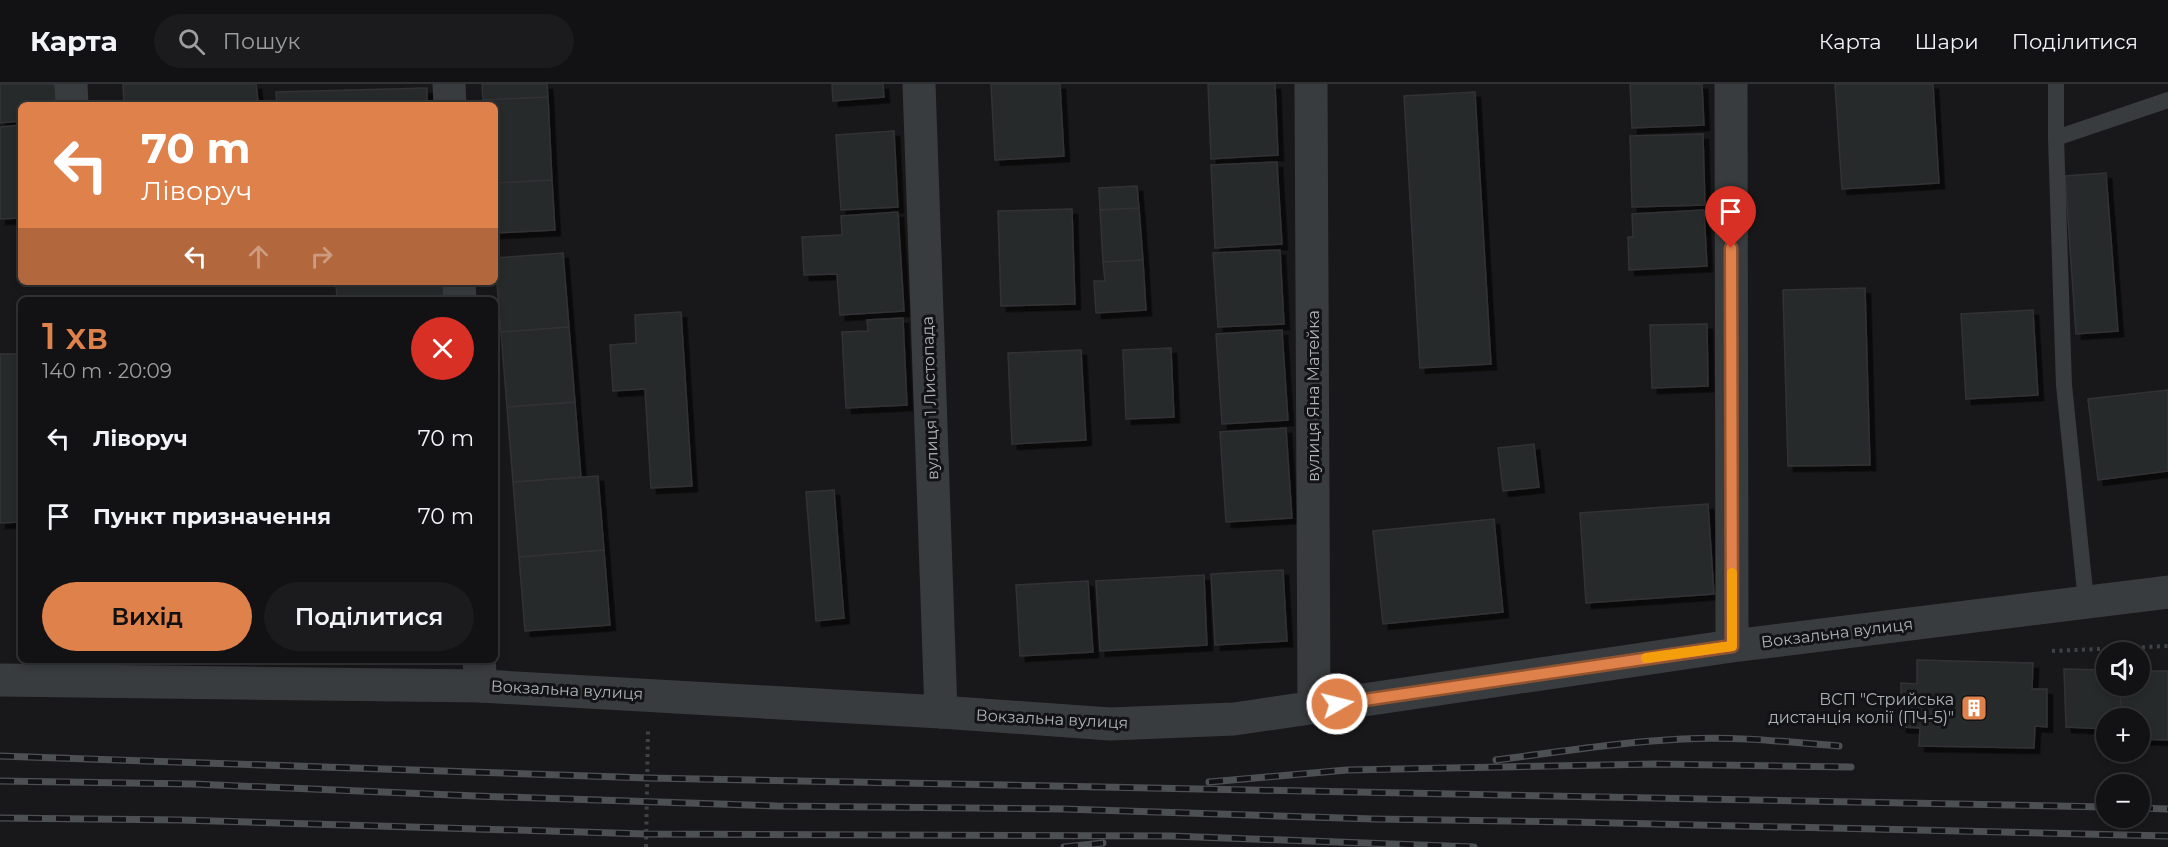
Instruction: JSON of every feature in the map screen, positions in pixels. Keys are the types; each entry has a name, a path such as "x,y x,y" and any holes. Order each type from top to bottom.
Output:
{"street":[{"path":"71,84 72,102"},
{"path":"448,84 450,102"},
{"name":"вулиця 1 Листопада","path":"919,84 941,712"},
{"name":"вулиця Яна Матейка","path":"1311,84 1314,707"},
{"path":"1731,84 1732,646"},
{"name":"Вокзальна вулиця","path":"0,680 480,673 648,694 1110,724 1234,719 1732,646 2168,592"}],"lane":[{"path":"2056,84 2064,385 2086,602"},
{"path":"2056,138 2168,99"}],"path":[{"path":"2052,651 2168,646"},
{"path":"646,847 648,694"}],"building":[{"path":"0,84 55,84 57,102 18,102 18,121 0,123"},
{"path":"123,84 256,84 258,101 245,102 124,102"},
{"path":"482,84 547,84 548,97 483,100"},
{"path":"832,84 883,84 884,97 833,101"},
{"path":"991,84 1060,84 1064,156 995,160"},
{"path":"1208,84 1275,84 1278,155 1211,159"},
{"path":"1630,84 1702,84 1704,125 1632,128"},
{"path":"1835,84 1933,84 1939,183 1842,189"},
{"path":"427,88 427,102 277,102 276,92"},
{"path":"1475,92 1491,364 1420,368 1404,96"},
{"path":"548,97 552,180 498,183 498,102 483,102 483,100"},
{"path":"18,125 18,218 0,219 0,127"},
{"path":"894,131 898,207 841,210 836,135"},
{"path":"1703,134 1705,205 1632,207 1630,136"},
{"path":"1277,162 1282,244 1215,248 1211,165"},
{"path":"2106,173 2118,331 2076,334 2065,176"},
{"path":"552,180 555,230 498,233 498,183"},
{"path":"1137,186 1139,208 1100,210 1099,188"},
{"path":"1139,208 1143,260 1103,262 1100,210"},
{"path":"1072,209 1075,304 1001,306 998,211"},
{"path":"1704,210 1707,266 1629,270 1628,237 1633,237 1632,214"},
{"path":"898,212 904,311 840,315 837,274 804,275 802,237 842,235 841,216"},
{"path":"1280,250 1284,324 1218,327 1213,253"},
{"path":"563,253 569,327 501,332 497,285 498,258"},
{"path":"1143,260 1146,310 1096,313 1094,281 1105,281 1103,262"},
{"path":"336,285 446,285 447,297 337,297"},
{"path":"1865,288 1870,465 1788,466 1783,290"},
{"path":"2033,310 2038,395 1966,399 1961,314"},
{"path":"681,312 692,486 651,488 645,389 613,391 610,345 636,343 635,315"},
{"path":"903,318 907,405 846,408 842,332 868,331 867,320"},
{"path":"1707,324 1708,386 1652,388 1650,325"},
{"path":"569,327 575,402 507,407 501,332"},
{"path":"1282,330 1288,420 1222,424 1216,334"},
{"path":"1171,348 1174,417 1126,419 1123,350"},
{"path":"1081,350 1086,440 1012,444 1008,353"},
{"path":"0,354 18,354 18,522 0,523"},
{"path":"2168,390 2168,471 2098,480 2088,399"},
{"path":"575,402 581,477 513,482 507,407"},
{"path":"1286,428 1292,518 1226,522 1220,432"},
{"path":"1534,444 1539,487 1503,491 1498,448"},
{"path":"598,476 604,550 519,557 513,482"},
{"path":"834,490 844,618 816,621 806,492"},
{"path":"1708,504 1714,594 1586,603 1580,513"},
{"path":"1494,519 1503,612 1383,624 1373,531"},
{"path":"604,550 610,625 525,631 519,557"},
{"path":"1283,570 1287,641 1215,645 1211,574"},
{"path":"1204,575 1207,645 1100,651 1096,581"},
{"path":"1088,581 1093,652 1020,656 1016,585"},
{"name":"ВСП \"Стрийська дистанція колії (ПЧ-5)\"","path":"1917,660 2033,663 2032,689 2047,689 2047,727 2035,726 2034,748 1919,746 1920,728 1901,727 1901,683 1917,684"},
{"path":"2064,669 2096,670 2096,696 2121,696 2120,708 2096,708 2096,728 2066,727"},
{"path":"2150,671 2168,671 2168,740 2150,739 2150,708 2120,708 2121,696 2150,696"}],"railway":[{"path":"1496,760 1659,740 1703,738 1839,746"},
{"path":"0,756 648,778 2096,807"},
{"path":"1209,782 1347,770 1656,764 1851,767"},
{"path":"0,781 193,784 777,806 1064,809 1374,819 2168,836"},
{"path":"2150,808 2168,809"},
{"path":"0,818 181,820 646,834 1171,836 1474,847"},
{"path":"1064,847 1103,843"}],"slow traffic":[{"path":"1646,658 1732,646 1732,573"}],"place":[{"name":"ВСП \"Стрийська дистанція колії (ПЧ-5)\"","path":"1974,708"}],"route":[{"path":"1337,704 1732,646 1731,248"}]}
